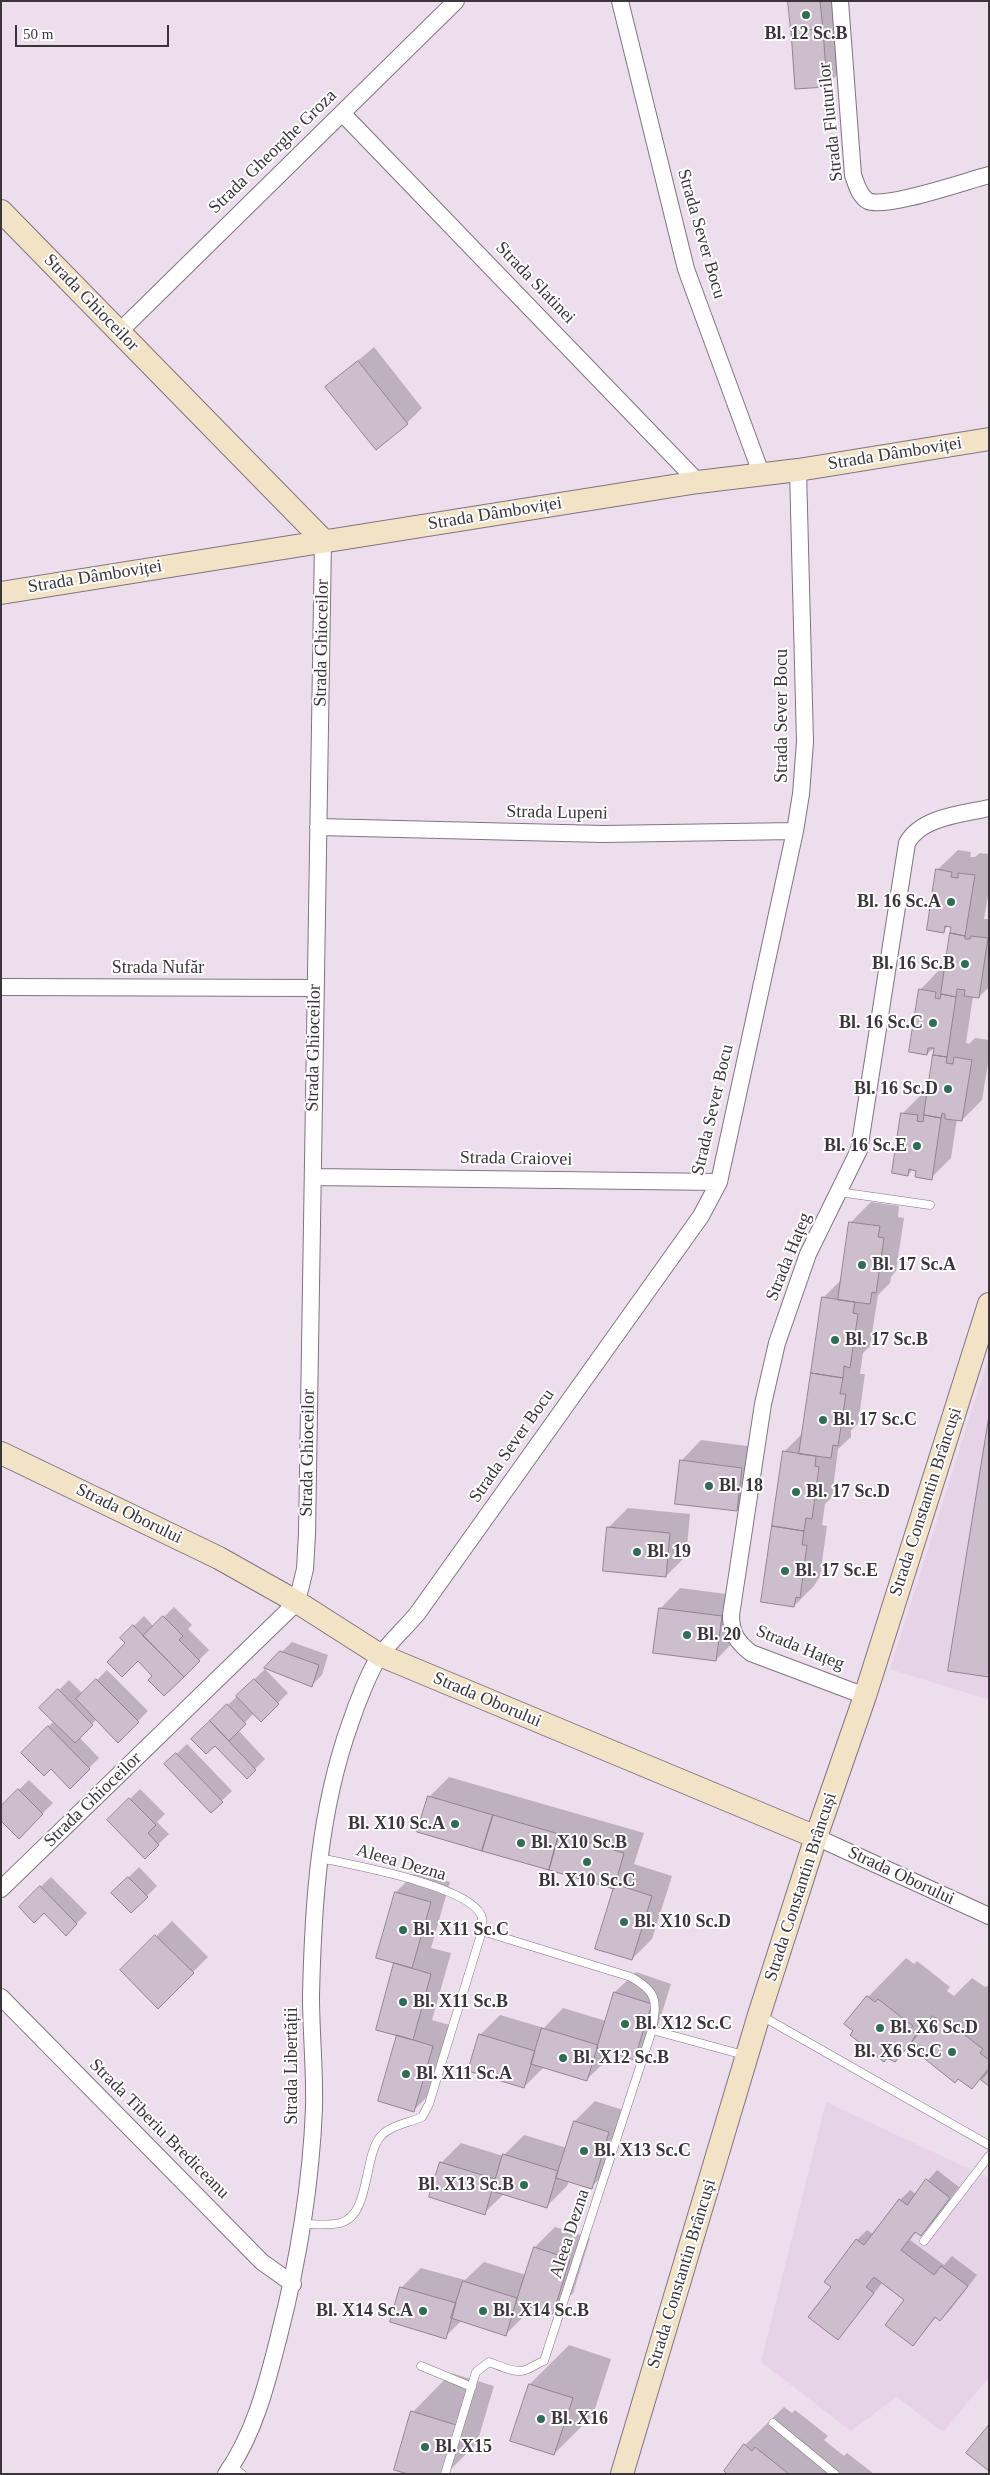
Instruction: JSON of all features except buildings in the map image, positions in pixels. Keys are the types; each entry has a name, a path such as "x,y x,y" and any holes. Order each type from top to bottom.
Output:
{"street":[{"name":"Strada Gheorghe Groza","path":"119,332 456,1"},
{"name":"Strada Sever Bocu","path":"620,1 686,269 761,473"},
{"name":"Strada Fluturilor","path":"840,1 853,175 859,190 866,200 877,204 989,175"},
{"name":"Strada Slatinei","path":"342,113 698,482"},
{"name":"Strada Ghioceilor","path":"1,211 323,540 305,1569 297,1602 1,1889"},
{"name":"Strada Dâmboviței","path":"1,592 698,482 798,470 989,438"},
{"name":"Strada Sever Bocu","path":"380,1655 422,1607 701,1216 719,1182 796,831 801,794 805,742 798,470"},
{"name":"Strada Hațeg","path":"865,1696 751,1653 740,1645 734,1636 731,1626 762,1404 777,1343 808,1254 853,1166 864,1131 907,843 912,835 928,824 989,808"},
{"name":"Strada Lupeni","path":"318,827 603,834 796,831"},
{"name":"Strada Nufăr","path":"1,987 315,988"},
{"name":"Strada Craiovei","path":"313,1177 719,1182"},
{"name":"Strada Constantin Brâncuși","path":"622,2474 759,2015 816,1837 865,1696 989,1304"},
{"name":"Strada Oborului","path":"1,1453 219,1558 297,1602 380,1655 816,1837 989,1916"},
{"name":"Strada Libertății","path":"233,2471 256,2416 292,2284 302,2224 312,2146 314,2106 311,1996 320,1858 326,1807 337,1761 354,1711 380,1655"},
{"name":"Strada Tiberiu Brediceanu","path":"1,1996 262,2262 292,2284"}],"lane":[{"path":"839,1192 930,1205"},
{"name":"Aleea Dezna","path":"320,1858 434,1885 475,1908 481,1914 482,1931 631,1977 650,1990 656,2006 652,2030 544,2361 532,2365 526,2370 518,2370 488,2362 476,2372 445,2474"},
{"path":"302,2224 341,2223 350,2217 362,2197 375,2145 380,2137 388,2129 422,2117 430,2104 482,1931"},
{"path":"759,2015 989,2145"},
{"path":"652,2030 747,2056"},
{"path":"924,2241 989,2156"},
{"path":"421,2366 472,2387"},
{"path":"772,2423 835,2474"}],"shaded area":[{"path":"989,1356 989,1700 890,1669"},
{"path":"826,2102 989,2178 989,2377 943,2432 897,2397 851,2431 761,2362"}],"place":[{"name":"Bl. 12 Sc.B","path":"806,15"},
{"name":"Bl. 16 Sc.A","path":"951,902"},
{"name":"Bl. 16 Sc.B","path":"965,964"},
{"name":"Bl. 16 Sc.C","path":"933,1023"},
{"name":"Bl. 16 Sc.D","path":"948,1089"},
{"name":"Bl. 16 Sc.E","path":"917,1146"},
{"name":"Bl. 17 Sc.A","path":"862,1265"},
{"name":"Bl. 17 Sc.B","path":"835,1340"},
{"name":"Bl. 17 Sc.C","path":"823,1420"},
{"name":"Bl. 18","path":"709,1486"},
{"name":"Bl. 17 Sc.D","path":"796,1492"},
{"name":"Bl. 19","path":"637,1552"},
{"name":"Bl. 17 Sc.E","path":"785,1571"},
{"name":"Bl. 20","path":"687,1635"},
{"name":"Bl. X10 Sc.A","path":"455,1824"},
{"name":"Bl. X10 Sc.B","path":"521,1843"},
{"name":"Bl. X10 Sc.C","path":"587,1862"},
{"name":"Bl. X10 Sc.D","path":"624,1922"},
{"name":"Bl. X11 Sc.C","path":"403,1930"},
{"name":"Bl. X11 Sc.B","path":"403,2002"},
{"name":"Bl. X12 Sc.C","path":"625,2024"},
{"name":"Bl. X6 Sc.D","path":"880,2028"},
{"name":"Bl. X6 Sc.C","path":"952,2052"},
{"name":"Bl. X12 Sc.B","path":"563,2058"},
{"name":"Bl. X11 Sc.A","path":"406,2074"},
{"name":"Bl. X13 Sc.C","path":"584,2151"},
{"name":"Bl. X13 Sc.B","path":"524,2185"},
{"name":"Bl. X14 Sc.A","path":"423,2311"},
{"name":"Bl. X14 Sc.B","path":"483,2311"},
{"name":"Bl. X16","path":"541,2419"},
{"name":"Bl. X15","path":"425,2447"}]}
